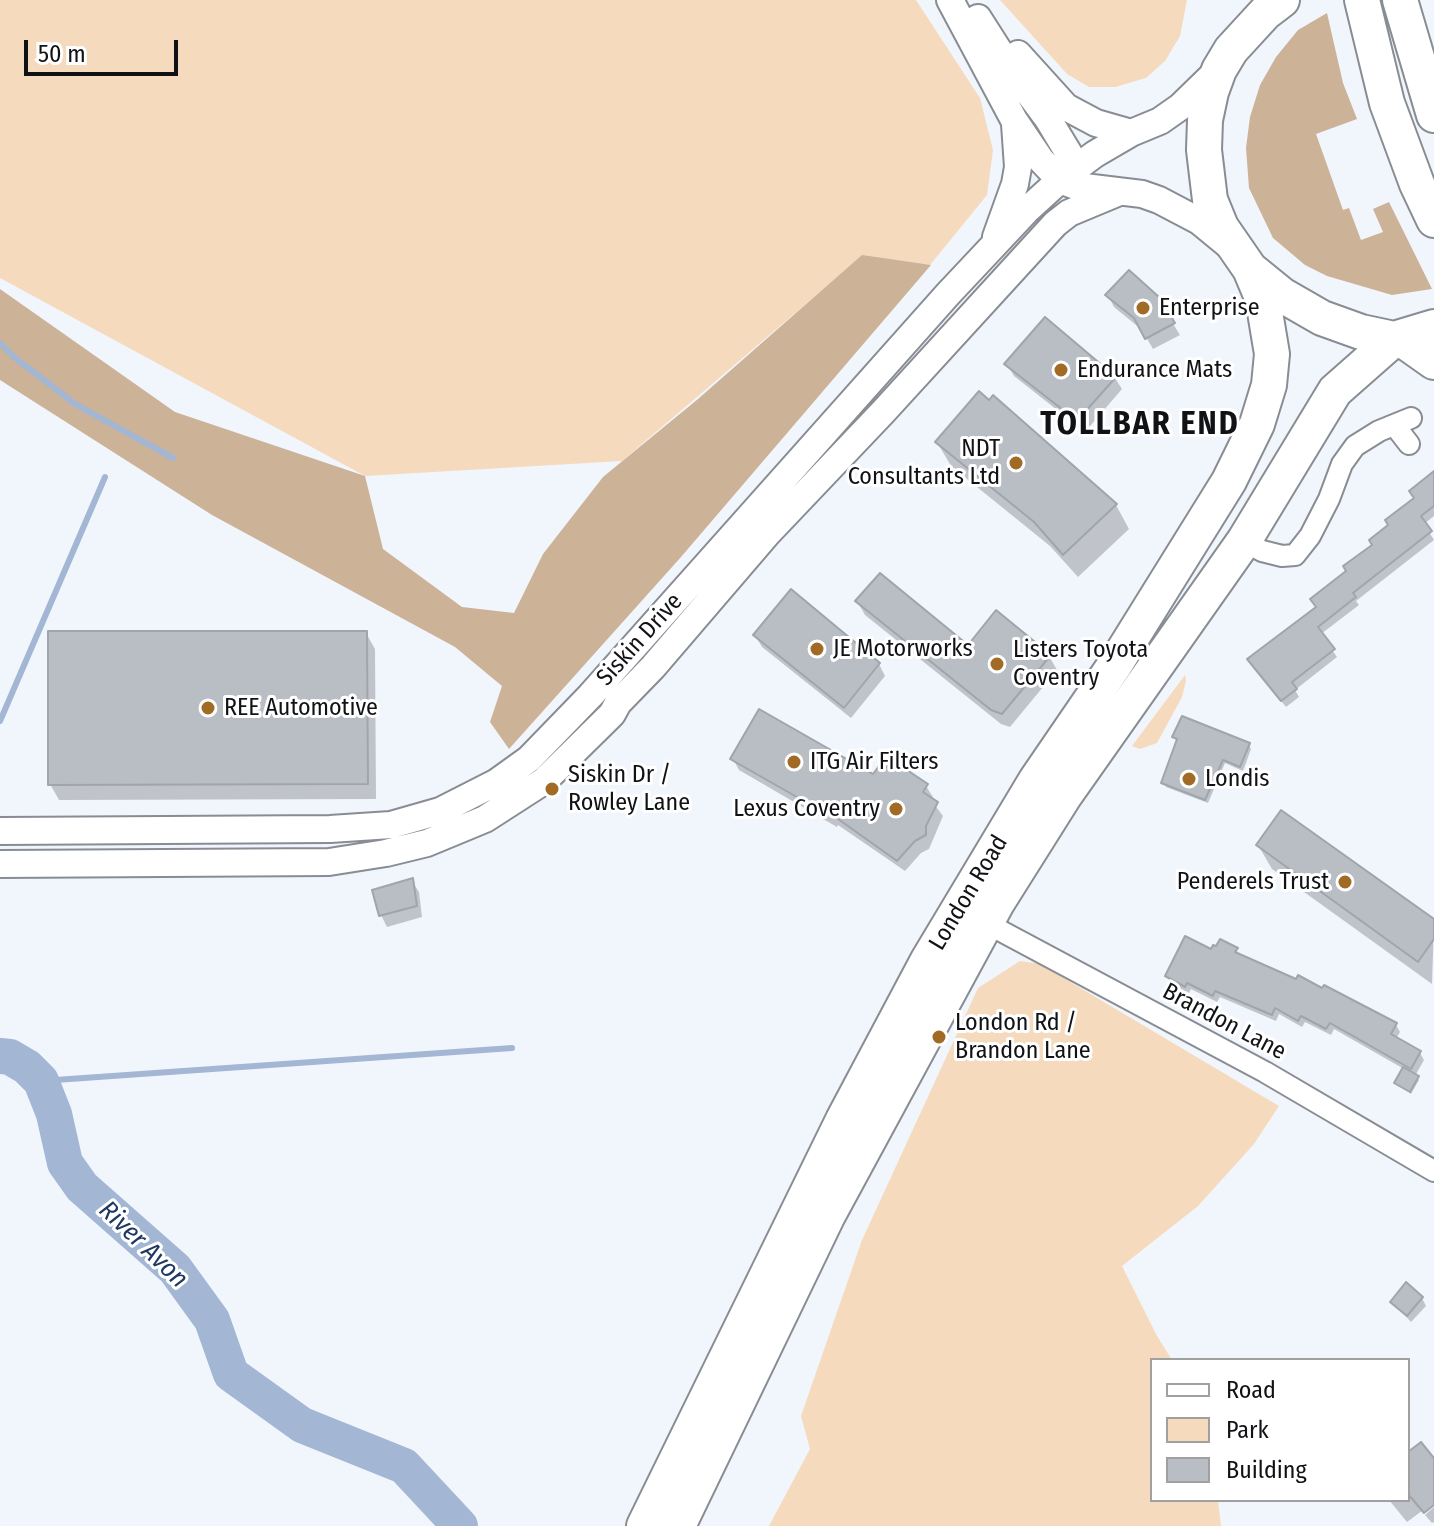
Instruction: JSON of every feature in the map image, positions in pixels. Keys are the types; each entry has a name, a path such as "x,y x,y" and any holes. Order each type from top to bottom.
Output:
{"highway":[{"path":"1241,0 1205,120 1205,170 1210,200 1221,227 1244,261 1282,295 1322,318 1361,332 1397,338 1434,362"},
{"path":"1225,60 1265,13 1282,0"},
{"path":"1362,0 1387,103 1434,220"},
{"path":"1400,0 1434,115"},
{"name":"London Road","path":"644,1526 843,1120 928,960 1036,780 1114,666 1229,481 1257,424 1269,385 1272,354 1263,300 1244,261"},
{"path":"1397,338 1434,327"},
{"name":"London Road","path":"678,1526 827,1217 986,923 1065,795 1244,541 1335,391 1397,338"}],"street":[{"path":"962,2 1014,120 1041,160 1071,178 1117,193 1142,194 1180,210 1199,221 1244,261"},
{"path":"962,2 1012,46 1066,107 1096,123 1131,133"},
{"path":"962,2 1048,119 1071,178 1069,213"},
{"name":"Siskin Drive","path":"0,831 330,829 391,825 440,811 475,795 529,759 573,714 854,403 948,294 993,248 1071,178 1131,133 1160,121 1180,107 1225,60"},
{"path":"993,248 1018,167 1014,120"},
{"name":"Siskin Drive","path":"0,864 329,862 427,843 485,819 544,781 612,714 618,703 653,667 767,534 1055,224 1069,213 1117,193"},
{"path":"1244,541 1262,551 1282,556 1295,555 1310,536 1342,464 1355,446 1379,431 1403,422 1409,444"},
{"name":"Brandon Lane","path":"986,923 1265,1072 1434,1171"}],"green space":[{"path":"0,0 916,0 980,98 993,150 987,195 930,265 862,256 622,461 365,476 0,278"},
{"path":"1000,0 1187,0 1180,36 1165,61 1146,78 1115,87 1089,87 1067,74"},
{"path":"1185,675 1182,697 1157,743 1140,749 1132,746"},
{"path":"1020,961 1040,964 1279,1106 1254,1144 1198,1206 1122,1266 1171,1358 1150,1358 1150,1502 1218,1502 1221,1526 769,1526 810,1449 801,1416 862,1240 978,988"}],"shaded area":[{"path":"1327,13 1343,83 1357,119 1316,134 1343,210 1349,208 1361,240 1383,232 1373,209 1389,202 1432,289 1392,295 1327,276 1305,265 1273,238 1249,188 1246,148 1250,117 1260,85 1276,57 1298,30"},
{"path":"862,255 931,265 681,557 509,749 490,722 502,686 455,647 212,515 0,380 0,289 175,412 365,476 383,549 462,607 514,613 543,554 603,477 698,399"}],"building":[{"name":"Enterprise","path":"1129,270 1159,297 1175,323 1145,339 1134,318 1105,295"},
{"name":"Endurance Mats","path":"1045,317 1116,377 1077,421 1004,364"},
{"name":"NDT Consultants Ltd","path":"979,391 989,400 993,395 1117,504 1063,555 1034,522 935,442"},
{"path":"1434,471 1434,506 1421,516 1432,531 1353,593 1356,597 1318,627 1335,649 1292,682 1297,689 1281,701 1247,659 1316,607 1310,599 1346,571 1343,566 1372,545 1369,540 1388,525 1385,520 1414,498 1409,491"},
{"path":"880,573 968,645 996,610 1051,655 1002,714 991,710 855,601"},
{"name":"JE Motorworks","path":"791,589 880,663 844,708 753,635"},
{"name":"REE Automotive","path":"48,631 367,631 368,784 48,785"},
{"path":"759,709 873,774 879,766 884,770 888,765 908,761 910,772 928,784 923,792 938,802 926,826 926,835 915,841 897,861 831,814 730,759"},
{"path":"1182,716 1250,743 1240,767 1223,760 1205,800 1161,783 1177,739 1172,737"},
{"name":"Penderels Trust","path":"1281,810 1434,919 1434,939 1418,962 1256,845"},
{"path":"413,878 417,906 379,916 372,890"},
{"path":"1185,936 1211,949 1220,939 1238,948 1235,952 1296,979 1298,975 1322,988 1324,985 1397,1023 1391,1034 1421,1051 1411,1069 1330,1023 1326,1029 1301,1016 1298,1021 1275,1008 1272,1015 1215,991 1213,996 1187,983 1185,987 1165,976"},
{"path":"1403,1067 1419,1076 1410,1092 1394,1083"},
{"path":"1406,1282 1423,1297 1407,1316 1390,1302"},
{"path":"1421,1442 1434,1458 1434,1505 1424,1513 1410,1496 1410,1450"}],"waterway":[{"path":"0,343 75,404 173,458"},
{"path":"0,721 105,477"},
{"path":"41,1081 512,1048"},
{"name":"River Avon","path":"0,1056 10,1057 27,1067 41,1081 54,1114 65,1163 82,1187 175,1269 212,1320 231,1374 302,1425 404,1466 460,1526"}],"place":[{"name":"Enterprise","path":"1143,308"},
{"name":"Endurance Mats","path":"1061,370"},
{"name":"NDT Consultants Ltd","path":"1016,463"},
{"name":"JE Motorworks","path":"817,649"},
{"name":"Listers Toyota Coventry","path":"997,664"},
{"name":"REE Automotive","path":"208,708"},
{"name":"ITG Air Filters","path":"794,762"},
{"name":"Londis","path":"1189,779"},
{"name":"Siskin Dr / Rowley Lane","path":"552,789"},
{"name":"Lexus Coventry","path":"896,809"},
{"name":"Penderels Trust","path":"1345,882"},
{"name":"London Rd / Brandon Lane","path":"939,1037"}],"district":[{"name":"TOLLBAR END","path":"1140,425"}]}
